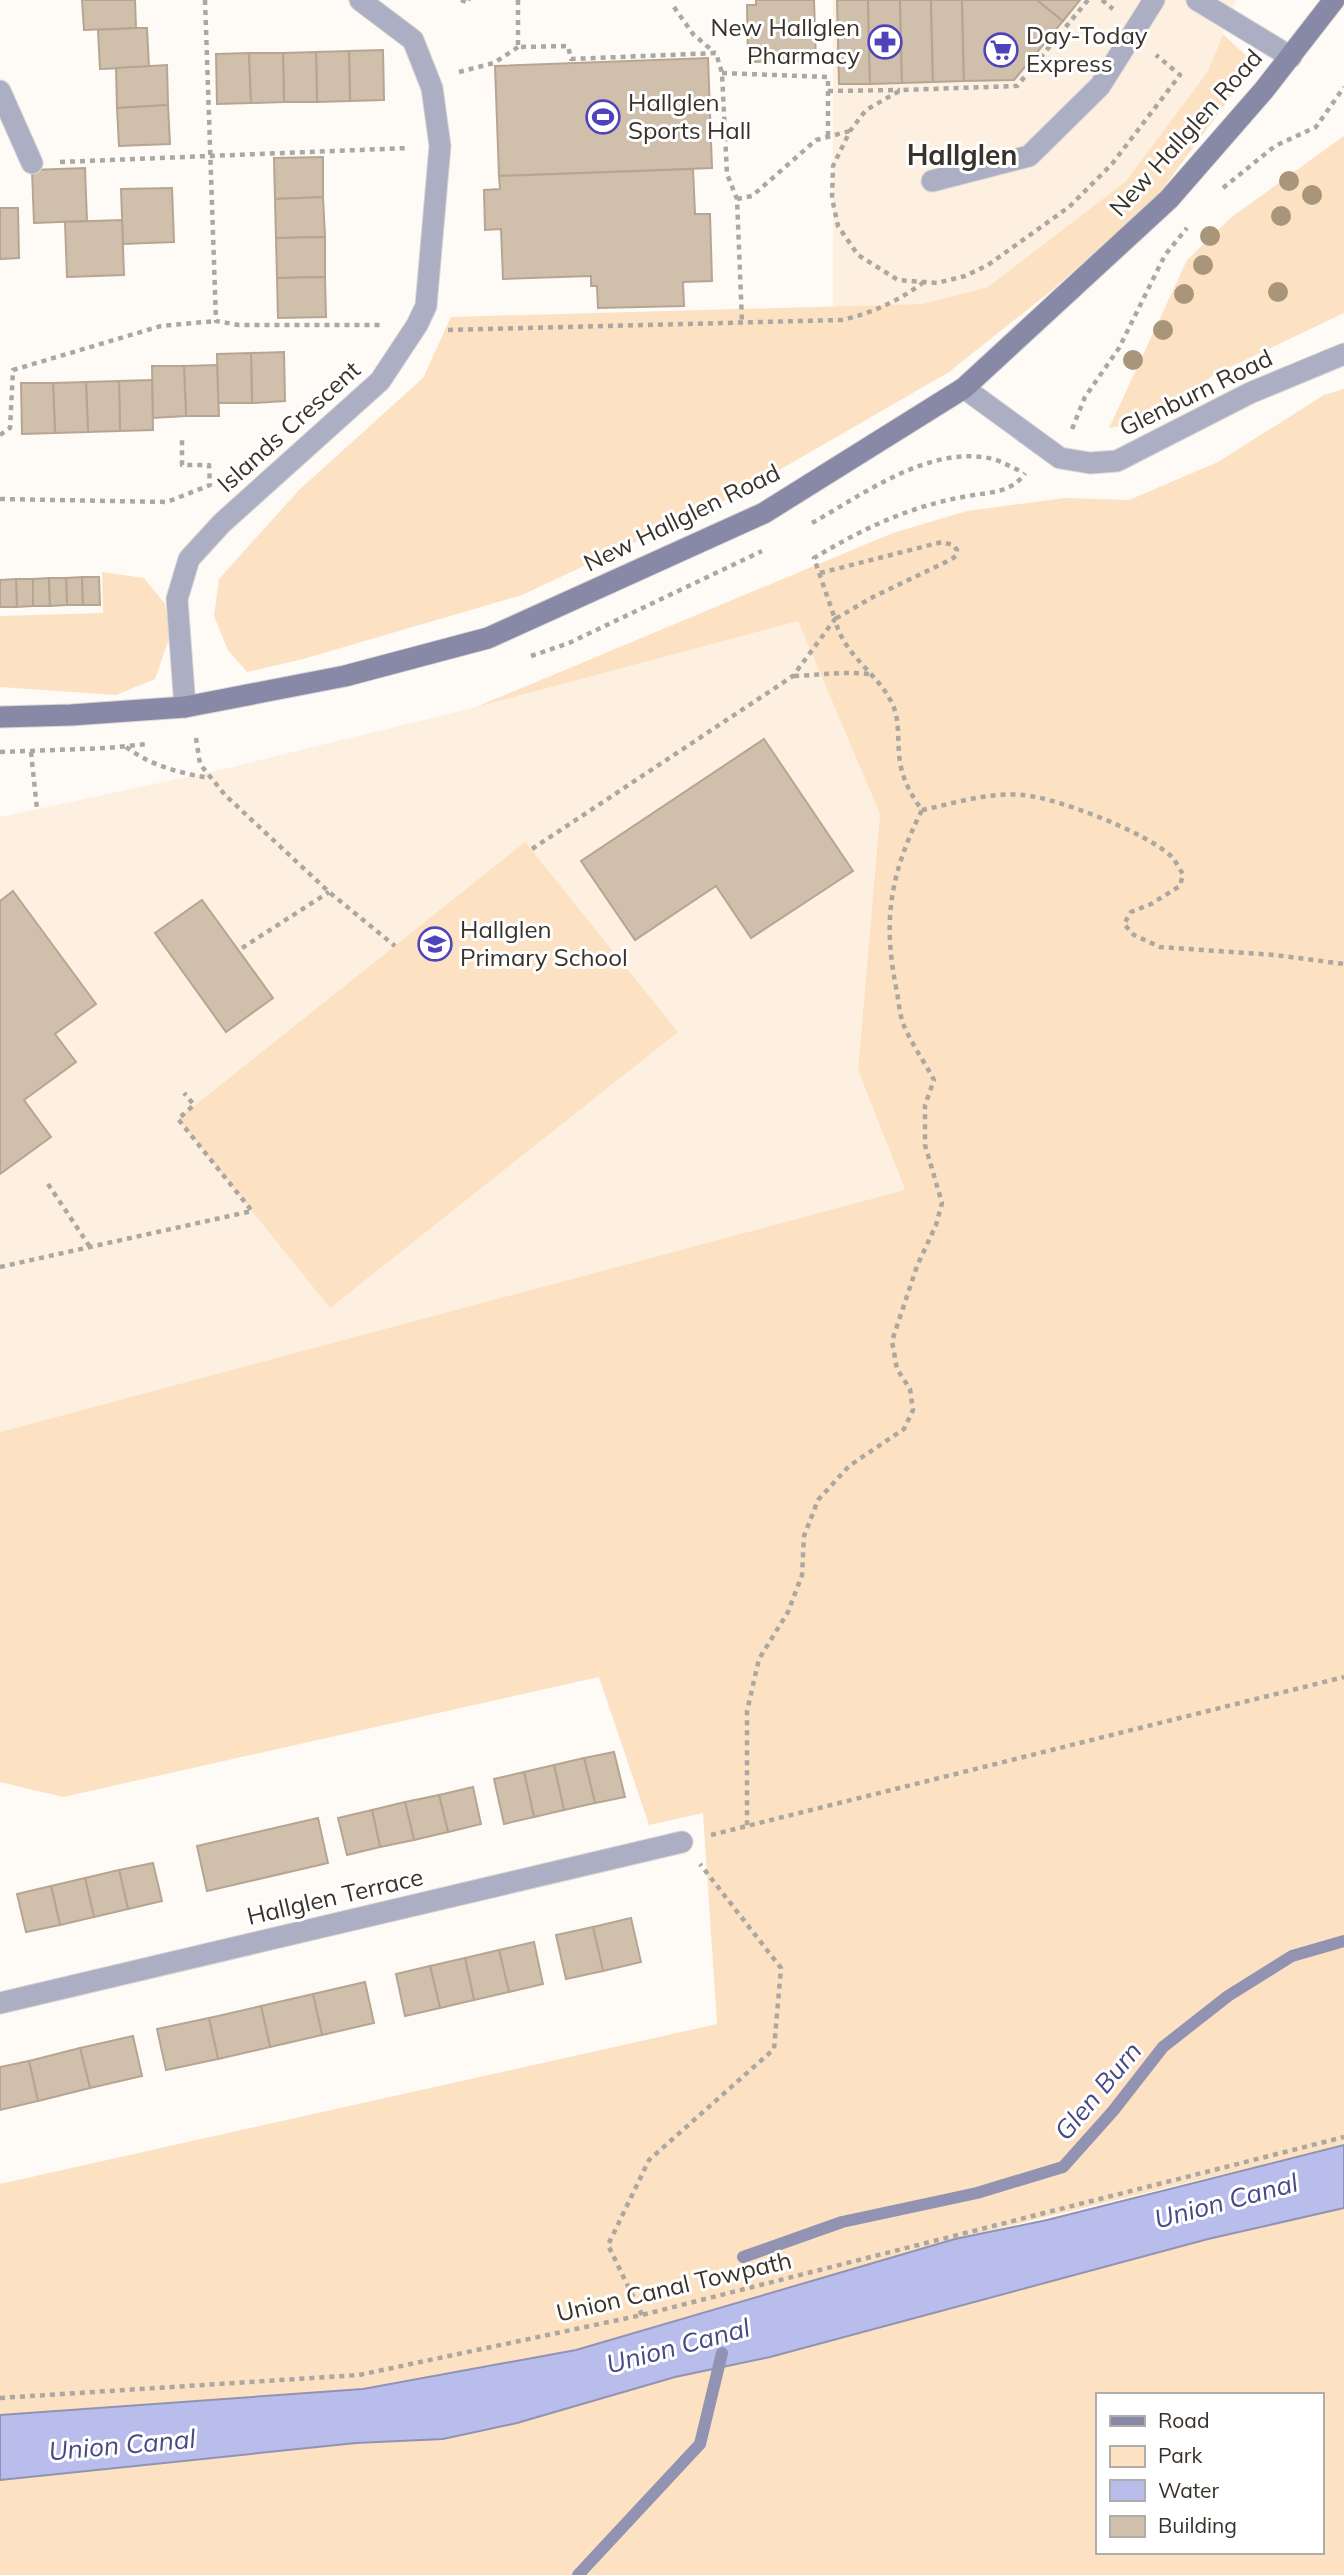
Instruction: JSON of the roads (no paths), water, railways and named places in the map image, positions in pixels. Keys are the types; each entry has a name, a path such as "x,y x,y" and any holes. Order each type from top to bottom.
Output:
{"street":[{"name":"Islands Crescent","path":"185,707 177,598 190,559 222,523 380,381 417,325 426,306 440,146 432,88 413,40 360,0"},
{"path":"932,181 1029,156 1100,86 1154,0"},
{"path":"1197,0 1291,57"},
{"name":"New Hallglen Road","path":"0,717 185,707 345,676 488,638 764,513 964,388 1168,199 1264,90 1334,0"},
{"path":"0,91 32,163"},
{"name":"Glenburn Road","path":"964,388 1060,458 1090,463 1117,461 1250,393 1344,354"},
{"name":"Hallglen Terrace","path":"0,2003 682,1842"}],"water":[{"name":"Union Canal","path":"1344,2145 1344,2208 1208,2239 770,2357 675,2377 517,2423 443,2439 356,2443 0,2480 0,2415 363,2389 576,2350 955,2239 1047,2220"}],"waterway":[{"name":"Glen Burn","path":"743,2257 842,2222 977,2193 1063,2167 1113,2111 1163,2047 1228,1996 1292,1956 1344,1941"},
{"name":"Union Canal","path":"578,2575 700,2444 722,2353"}],"place":[{"name":"New Hallglen Pharmacy","path":"885,42"},
{"name":"Day-Today Express","path":"1001,50"},
{"name":"Hallglen Sports Hall","path":"603,117"},
{"name":"Hallglen Primary School","path":"435,944"}],"district":[{"name":"Hallglen","path":"962,155"}]}
